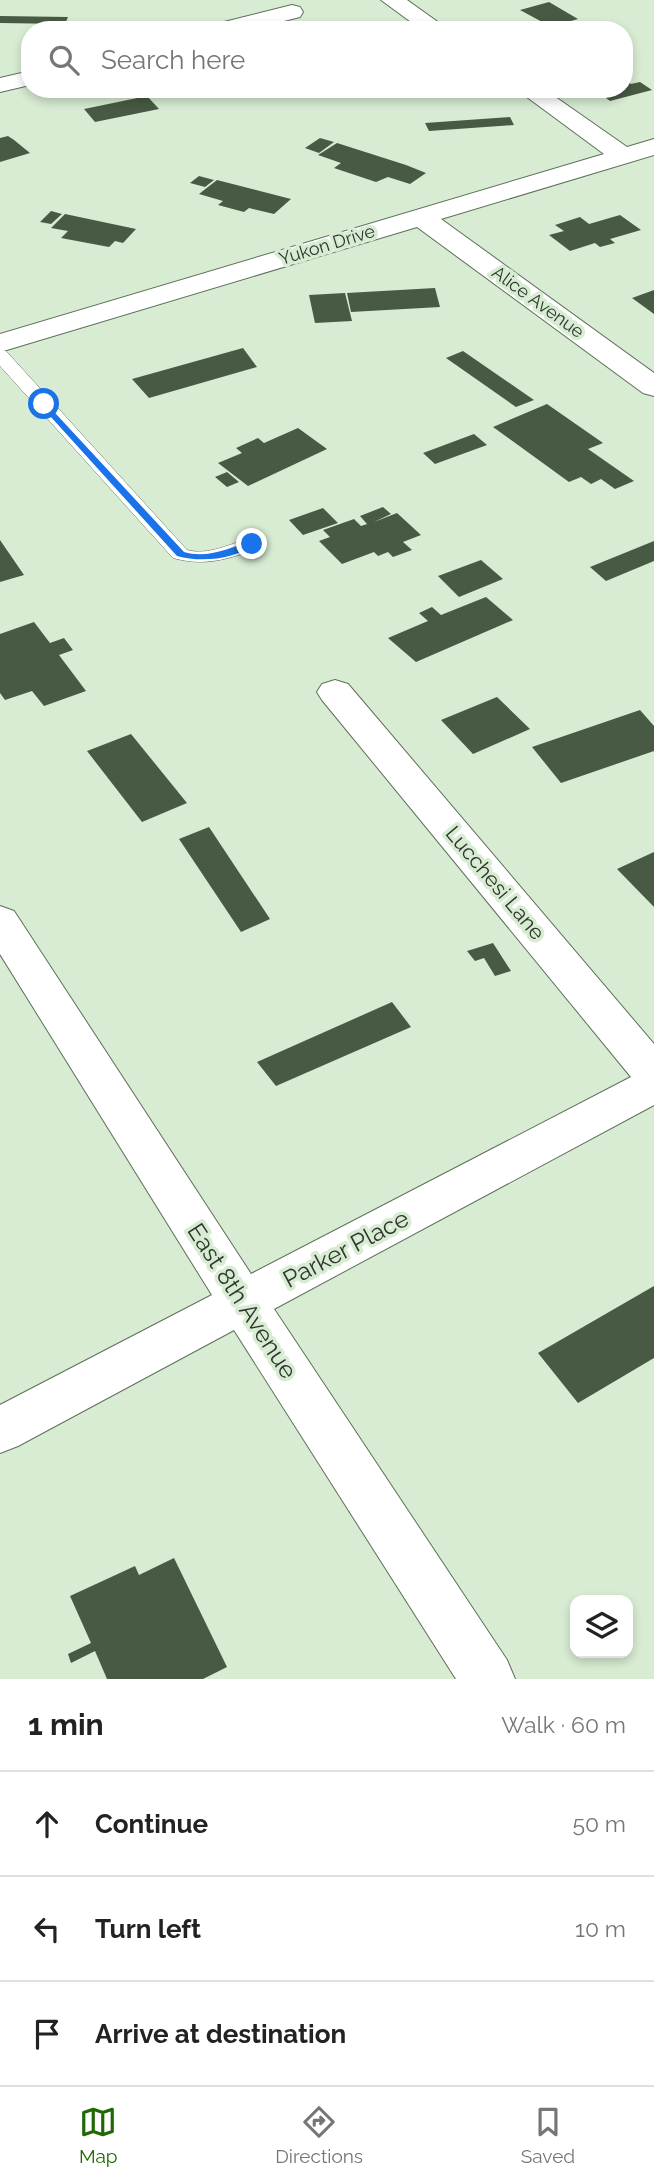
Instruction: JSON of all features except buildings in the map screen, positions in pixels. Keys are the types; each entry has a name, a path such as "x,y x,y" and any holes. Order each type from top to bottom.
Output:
{"street":[{"path":"392,0 424,21"},
{"path":"256,21 292,12"},
{"path":"0,85 21,80"},
{"path":"541,98 623,156"},
{"name":"Yukon Drive","path":"0,343 654,147"},
{"name":"Alice Avenue","path":"421,217 654,387"},
{"name":"Lucchesi Lane","path":"335,692 654,1074"},
{"name":"East 8th Avenue","path":"0,921 243,1303 488,1679"},
{"name":"Parker Place","path":"0,1430 654,1085"}],"lane":[{"path":"0,355 180,554 195,558 222,554 252,544"}],"route":[{"path":"44,404 180,554 195,558 222,554 252,544"}]}
